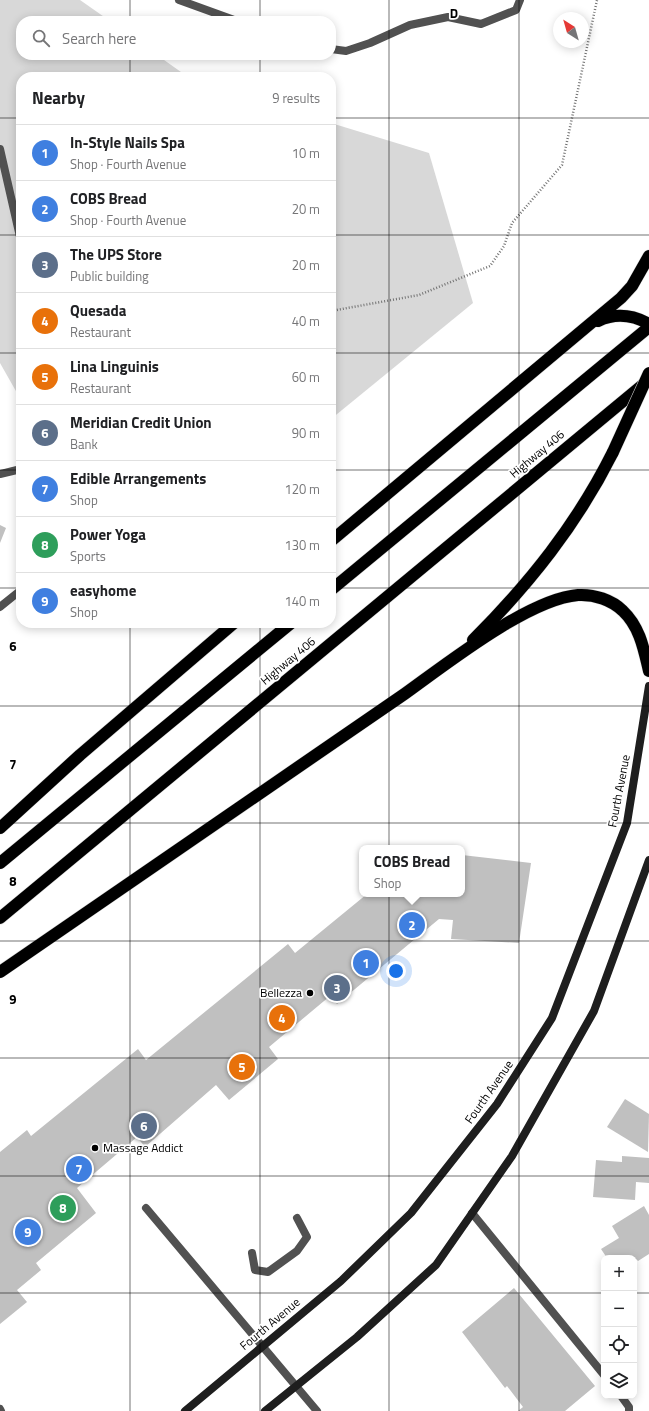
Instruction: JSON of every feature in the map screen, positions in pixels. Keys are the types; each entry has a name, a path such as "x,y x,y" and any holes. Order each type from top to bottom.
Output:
{"highway":[{"path":"336,537 583,331 632,286 649,256"},
{"path":"336,586 649,326 627,316 616,316 599,321 583,331"},
{"path":"457,656 502,612 543,564 588,499 613,452 649,373"},
{"name":"Highway 406","path":"0,918 649,380"},
{"path":"0,972 457,656 502,627 551,601 578,595 591,596 615,604 624,612 641,639 649,671"},
{"path":"0,828 80,755 228,628"},
{"path":"0,863 285,628"}],"main road":[{"name":"Fourth Avenue","path":"185,1411 342,1281 412,1213 497,1104 552,1018 627,823 649,686"},
{"path":"265,1411 357,1337 436,1265 512,1156 594,1011 649,860"}],"street":[{"path":"179,0 223,16"},
{"path":"336,50 346,52 410,25 448,17 480,24 516,10 520,0"},
{"path":"0,149 16,219"},
{"path":"0,474 16,471"},
{"path":"0,607 16,594"},
{"path":"146,1208 317,1411"},
{"path":"472,1213 601,1371"},
{"path":"252,1253 255,1270 268,1272 297,1251 307,1237 297,1218"},
{"path":"623,1399 630,1407 629,1411"}],"path":[{"path":"336,310 418,294 490,266 504,246 512,223 562,164 597,0"}],"shaded area":[{"path":"0,0 80,0 103,16 16,16 16,60 164,60 181,72 16,72 16,391 0,363"},
{"path":"336,125 429,153 473,303 336,415"}],"building":[{"path":"0,525 6,528 0,543"},
{"path":"465,855 531,863 519,943 451,939 453,920 439,919 337,1004 330,996 269,1047 278,1059 229,1100 216,1085 145,1147 137,1137 77,1188 96,1213 36,1263 41,1270 17,1290 27,1302 0,1324 0,1152 27,1130 31,1136 138,1049 146,1060 288,944 295,953 363,897 465,897"},
{"path":"625,1099 649,1114 648,1152 607,1127"},
{"path":"622,1156 649,1158 649,1183 636,1182 635,1200 593,1197 596,1160 622,1162"},
{"path":"644,1206 649,1215 649,1254 638,1261 637,1255 605,1255 601,1249 619,1238 612,1226"},
{"path":"514,1288 595,1386 565,1411 518,1411 523,1407 507,1386 505,1388 462,1332"}],"place":[{"name":"COBS Bread","path":"412,925"},
{"name":"In-Style Nails Spa","path":"366,963"},
{"name":"The UPS Store","path":"337,988"},
{"name":"Bellezza","path":"310,993"},
{"name":"Quesada","path":"282,1018"},
{"name":"Lina Linguinis","path":"242,1067"},
{"name":"Meridian Credit Union","path":"144,1126"},
{"name":"Massage Addict","path":"95,1148"},
{"name":"Edible Arrangements","path":"79,1169"},
{"name":"Power Yoga","path":"63,1208"},
{"name":"easyhome","path":"28,1232"}]}
